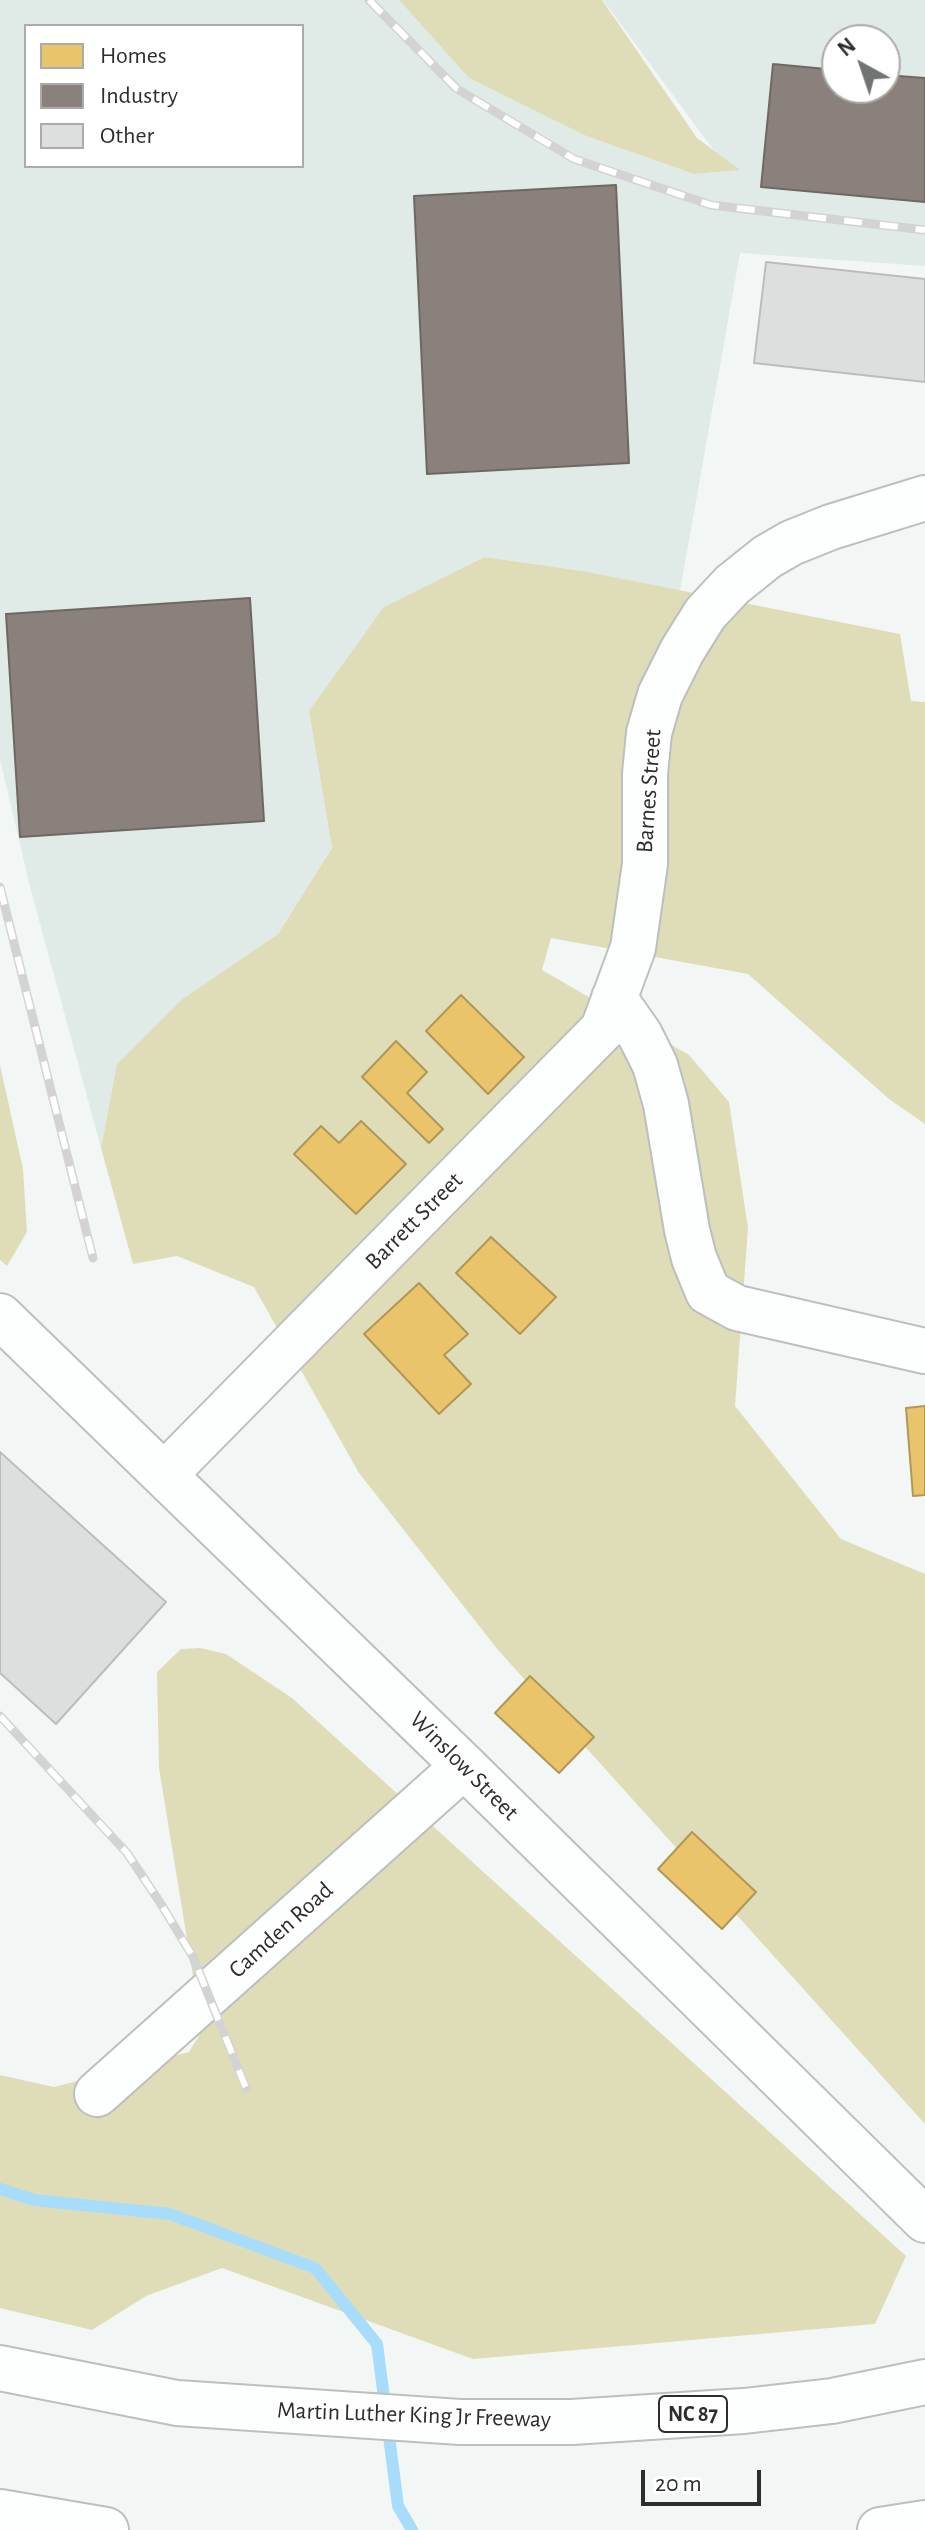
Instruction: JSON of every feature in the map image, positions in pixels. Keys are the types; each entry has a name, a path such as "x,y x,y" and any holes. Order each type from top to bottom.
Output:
{"main road":[{"name":"Barnes Street","path":"633,948 645,864 645,774 649,733 660,695 705,614 732,585 767,557 791,543 831,527 925,498"},
{"name":"Barrett Street","path":"164,1475 603,1029 633,948"},
{"path":"614,998 640,1035 655,1065 666,1104 687,1230 708,1292 737,1308 925,1351"},
{"name":"Winslow Street","path":"0,1316 464,1766 925,2220"},
{"name":"Camden Road","path":"97,2094 464,1766"},
{"name":"Martin Luther King Jr Freeway","path":"0,2368 177,2403 460,2422 572,2422 744,2411 832,2401 925,2382"},
{"path":"0,2512 106,2530"},
{"path":"880,2530 925,2523"}],"shaded area":[{"path":"0,0 399,0 469,78 586,136 694,174 739,170 715,152 603,0 925,0 925,266 740,253 680,591 583,571 485,557 309,711 332,848 278,934 181,1000 117,1064 101,1148 30,887 0,759"},
{"path":"399,0 602,0 697,138 740,170 694,174 586,136 469,78"},
{"path":"485,557 583,571 900,634 911,701 925,702 925,1124 889,1099 748,974 551,938 542,970 689,1055 729,1102 748,1228 735,1406 841,1539 925,1574 925,2124 498,1650 359,1473 254,1287 177,1256 133,1264 101,1148 117,1064 181,1000 278,934 332,848 309,711 384,607"},
{"path":"0,1065 23,1169 27,1232 7,1266 0,1260"},
{"path":"200,1648 226,1654 292,1698 906,2256 875,2324 473,2359 222,2268 146,2296 92,2330 0,2308 0,2075 54,2087 189,2052 202,2031 159,1768 157,1672 181,1649"}],"building: Homes":[{"path":"461,995 524,1057 488,1094 426,1031"},
{"path":"396,1041 427,1072 407,1093 443,1129 429,1143 362,1077"},
{"path":"361,1121 406,1164 356,1214 294,1154 321,1126 339,1143"},
{"path":"491,1237 556,1297 520,1334 456,1273"},
{"path":"419,1283 468,1334 444,1355 471,1384 439,1414 364,1334"},
{"path":"925,1406 925,1495 913,1496 906,1408"},
{"path":"530,1676 594,1737 559,1773 495,1713"},
{"path":"692,1832 756,1892 722,1929 658,1869"}],"building: Industry":[{"path":"773,64 821,68 821,104 901,104 901,76 925,78 925,202 761,187"},
{"path":"616,185 629,463 427,474 414,196"},
{"path":"250,598 264,821 20,837 6,614"}],"building: Other":[{"path":"766,262 925,279 925,382 754,363"},
{"path":"0,1452 166,1602 56,1724 0,1673"}],"waterway":[{"path":"0,2189 34,2200 170,2214 315,2268 377,2344 398,2506 412,2530"}],"railway":[{"path":"369,0 457,89 574,159 711,205 925,230"},
{"path":"0,887 93,1258"},
{"path":"0,1716 127,1853 161,1904 193,1957 246,2088"}]}
